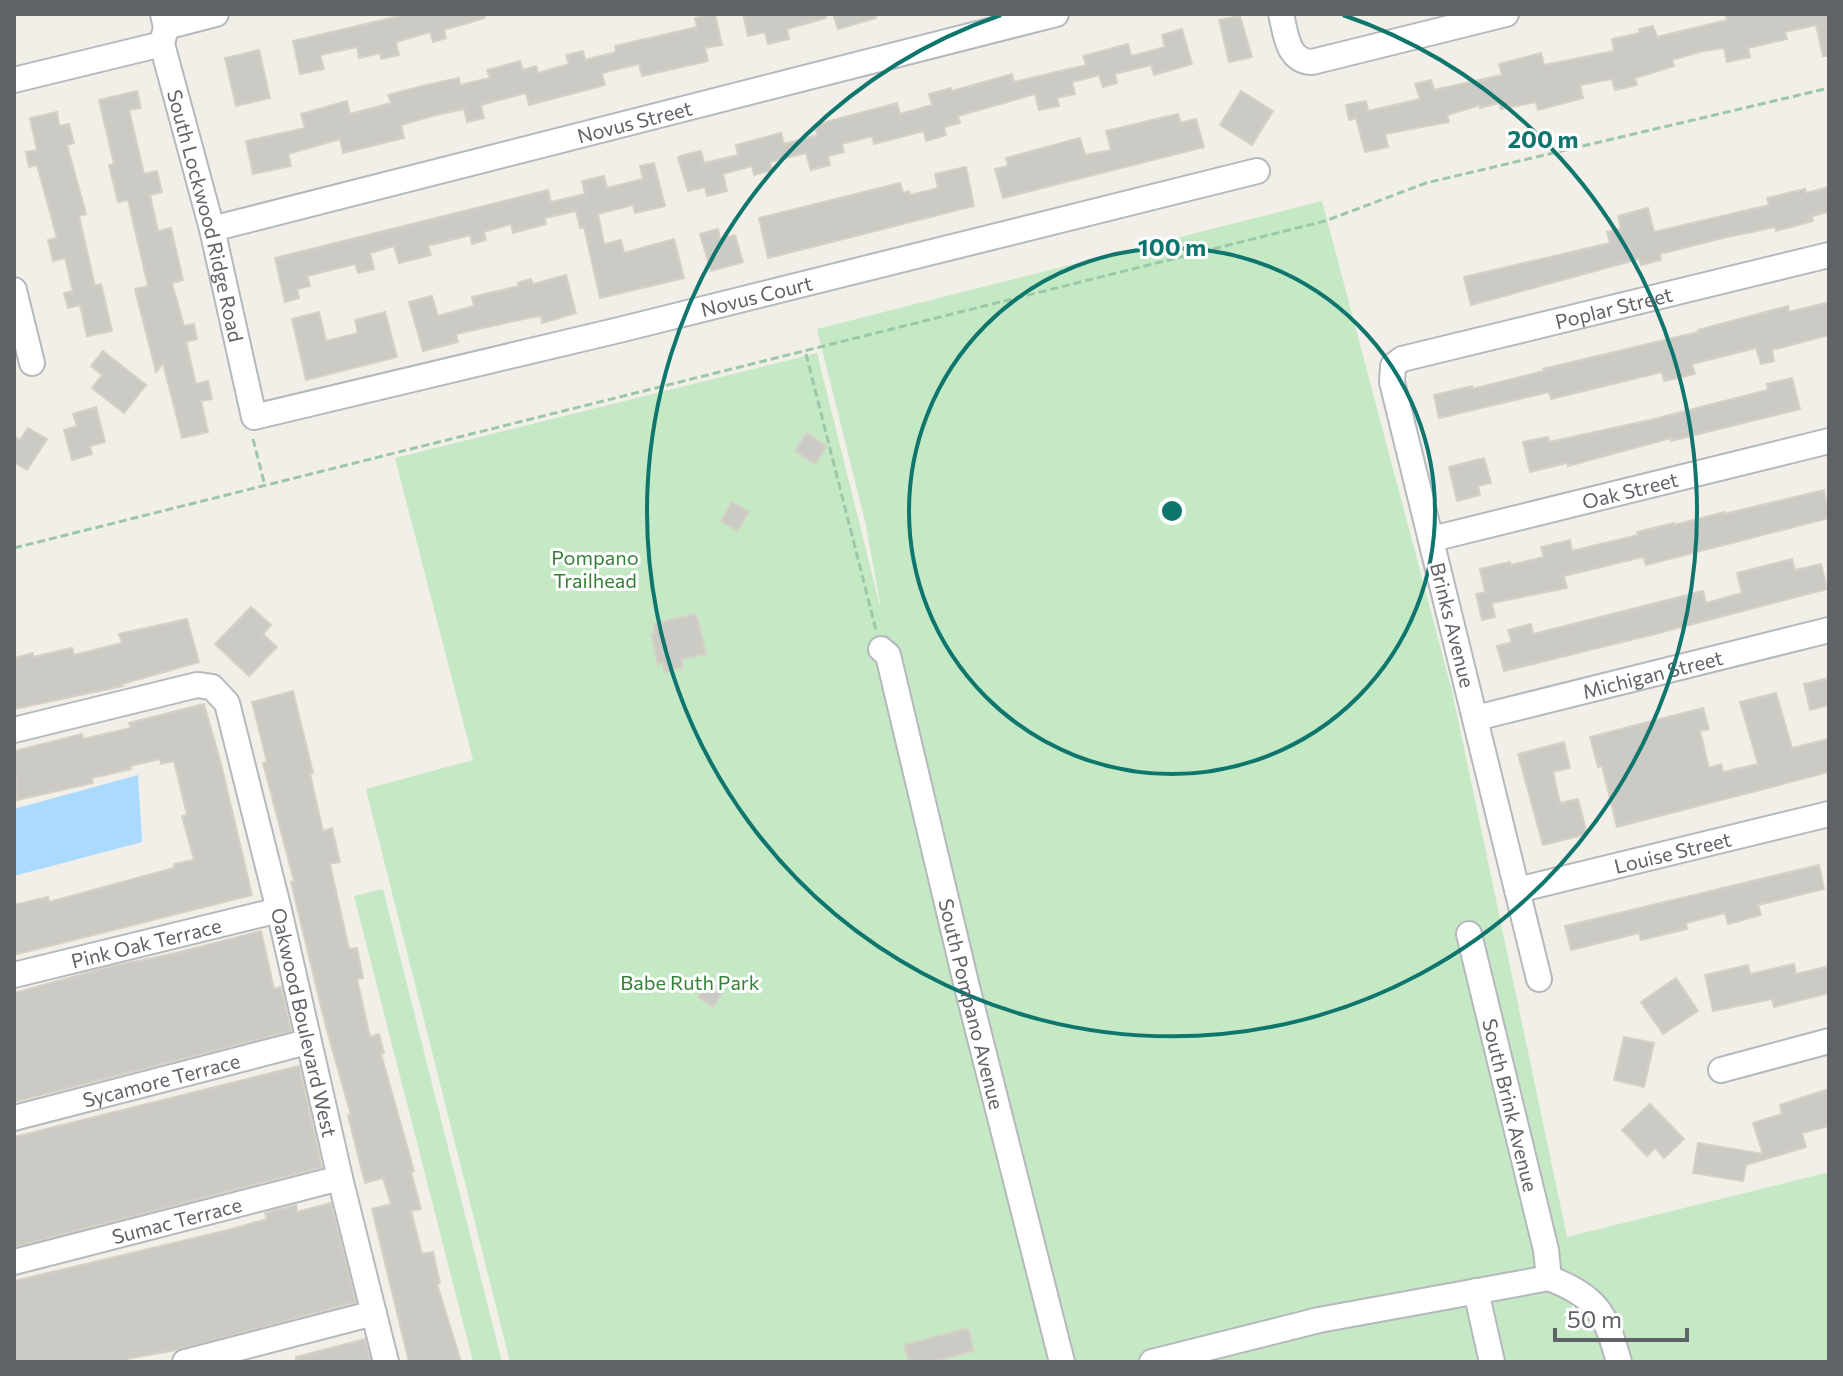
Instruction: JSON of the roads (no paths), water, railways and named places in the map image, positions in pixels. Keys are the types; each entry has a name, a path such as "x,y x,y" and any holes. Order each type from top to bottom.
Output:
{"street":[{"path":"14,80 164,28 216,14"},
{"name":"Novus Street","path":"212,229 1056,14"},
{"path":"1281,14 1294,56 1312,62 1506,14"},
{"name":"South Lockwood Ridge Road","path":"164,28 254,417"},
{"name":"Novus Court","path":"254,417 619,330 1257,171"},
{"name":"Poplar Street","path":"1398,362 1829,255"},
{"path":"14,290 32,363"},
{"name":"Brinks Avenue","path":"1398,362 1391,372 1392,382 1517,890"},
{"name":"Oak Street","path":"1432,539 1829,441"},
{"name":"Michigan Street","path":"1476,718 1829,630"},
{"name":"South Pompano Avenue","path":"881,649 888,655 966,983 1062,1362"},
{"name":"Oakwood Boulevard West","path":"14,730 197,685 212,687 223,696 230,711 279,910 307,1042 386,1362"},
{"name":"Louise Street","path":"1517,890 1829,814"},
{"path":"1517,890 1539,979"},
{"name":"Pink Oak Terrace","path":"14,975 279,910"},
{"name":"South Brink Avenue","path":"1469,934 1546,1250 1549,1278"},
{"path":"1721,1070 1829,1041"},
{"name":"Sycamore Terrace","path":"14,1118 307,1042"},
{"name":"Sumac Terrace","path":"14,1262 340,1178"},
{"path":"1152,1362 1279,1328 1549,1278 1576,1289 1594,1304 1607,1327 1619,1362"},
{"path":"1476,1291 1492,1362"},
{"path":"185,1362 374,1313"}],"water":[{"path":"138,775 142,842 14,876 14,809"}],"park label":[{"name":"Pompano Trailhead","path":"595,568"},
{"name":"Babe Ruth Park","path":"690,982"}]}
